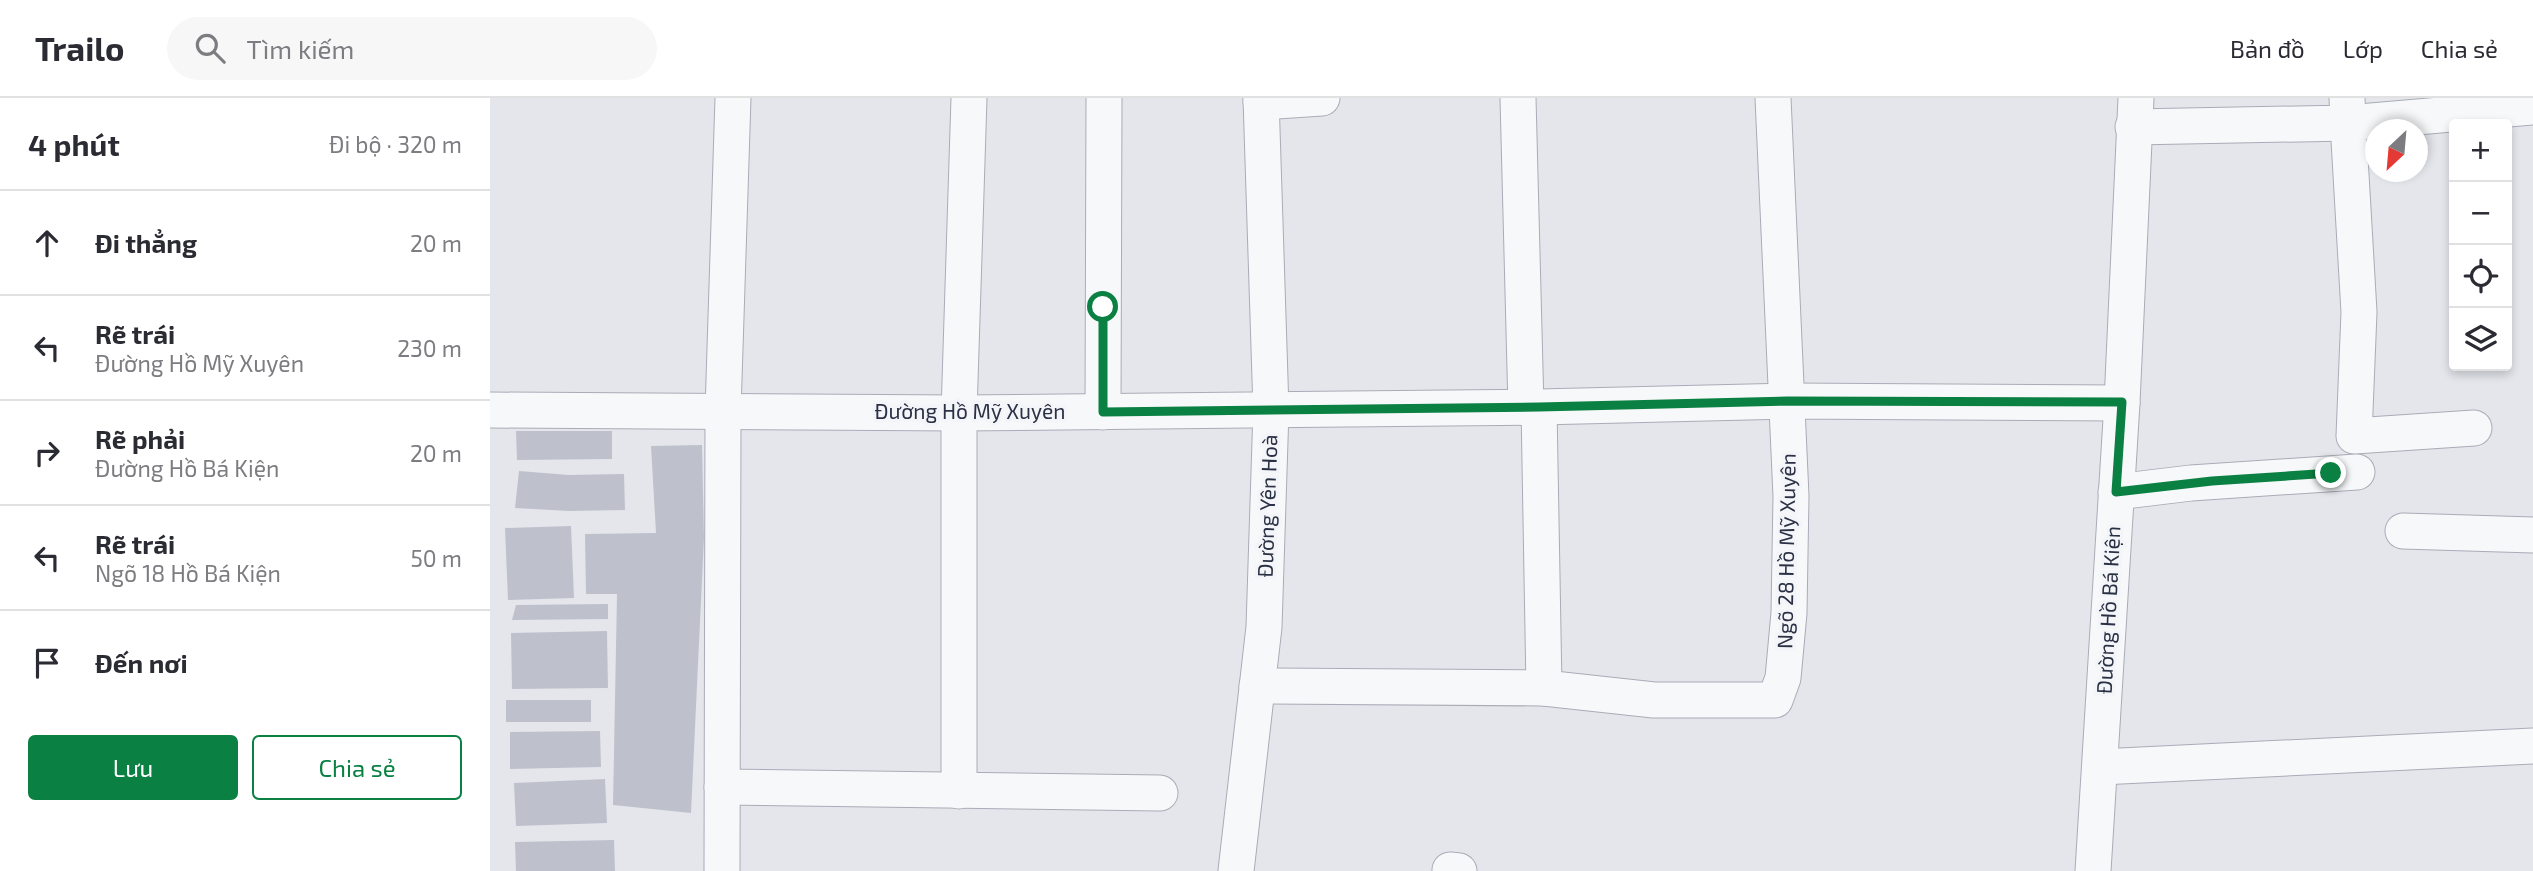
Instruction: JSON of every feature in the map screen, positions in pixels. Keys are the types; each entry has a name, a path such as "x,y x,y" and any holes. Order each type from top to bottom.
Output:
{"street":[{"path":"722,871 723,411 733,98"},
{"path":"959,791 959,413 969,98"},
{"path":"1103,412 1104,98"},
{"path":"1261,100 1322,98"},
{"path":"1257,686 1544,688 1518,98"},
{"name":"Ngõ 28 Hồ Mỹ Xuyên","path":"1544,688 1654,700 1775,700 1783,678 1789,613 1791,496 1773,98"},
{"name":"Đường Yên Hoà","path":"1236,871 1264,627 1271,410 1261,100"},
{"path":"2135,112 2533,107"},
{"path":"2348,111 2359,312 2354,436 2474,428"},
{"name":"Đường Hồ Bá Kiện","path":"2093,871 2122,402 2135,112"},
{"name":"Đường Hồ Mỹ Xuyên","path":"490,410 959,413 1532,407 1787,401 2122,402"},
{"path":"2116,492 2217,481 2357,472"},
{"path":"2403,531 2533,535"},
{"path":"2100,767 2533,746"},
{"path":"722,787 1160,793"}],"building":[{"path":"516,431 612,431 612,459 517,460"},
{"path":"702,445 704,537 691,813 613,805 617,594 586,594 585,534 656,533 651,446"},
{"path":"519,471 569,475 624,474 625,510 515,508"},
{"path":"571,526 574,598 508,600 505,528"},
{"path":"608,604 608,619 512,620 516,605"},
{"path":"607,631 608,688 512,689 511,633"},
{"path":"506,700 591,700 591,722 506,722"},
{"path":"600,731 601,767 510,769 510,732"},
{"path":"605,779 607,823 516,826 514,783"},
{"path":"614,840 615,871 516,871 515,842"}],"route":[{"path":"1103,307 1103,412 1787,401 2122,402 2116,492 2212,481 2331,473"}]}
